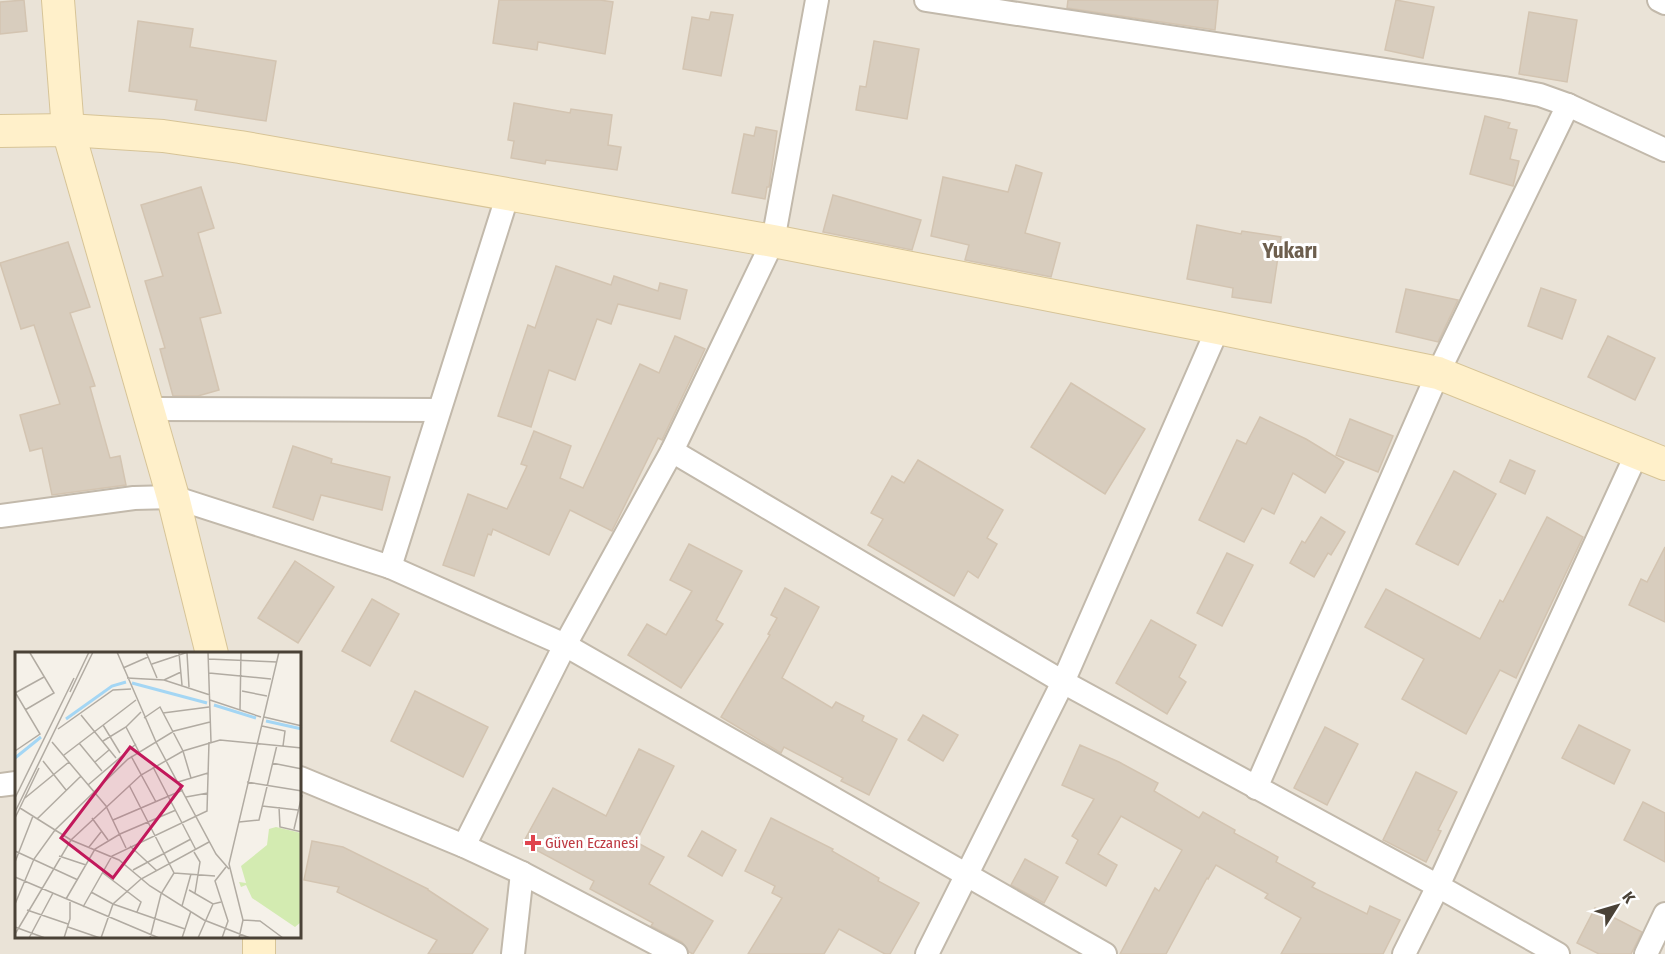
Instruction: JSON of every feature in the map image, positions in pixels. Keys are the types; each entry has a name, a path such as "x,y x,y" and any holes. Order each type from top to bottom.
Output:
{"street":[{"path":"58,0 68,130 149,409 212,652"},
{"path":"464,846 566,645 672,451 773,241 818,0"},
{"path":"926,0 1540,95 1568,105 1665,150"},
{"path":"1659,0 1665,3"},
{"path":"1256,788 1438,373 1568,105"},
{"path":"0,131 68,130 162,136 240,147 773,241 1218,328 1438,373 1651,459 1404,954"},
{"path":"390,567 508,194"},
{"path":"927,954 1063,682 1218,328"},
{"path":"149,409 439,410"},
{"path":"672,451 1063,682 1438,886 1558,954"},
{"path":"0,516 134,498 173,497 390,567 566,645 1105,954"},
{"path":"302,779 464,846 522,873 676,954"},
{"path":"0,785 15,783"},
{"path":"513,954 522,873"},
{"path":"1646,954 1665,914"}],"shaded area":[{"path":"0,0 1665,0 1665,954 0,954"}],"building":[{"path":"24,0 27,31 0,34 0,2"},
{"path":"499,0 613,2 605,54 538,42 537,50 493,43"},
{"path":"1068,0 1218,0 1215,30 1067,8"},
{"path":"1396,0 1434,7 1423,58 1385,50"},
{"path":"711,12 733,15 721,76 683,69 692,17 709,20"},
{"path":"1529,12 1577,20 1567,82 1519,74"},
{"path":"138,21 193,29 190,47 276,61 266,121 195,110 197,100 129,91"},
{"path":"874,41 919,49 907,119 856,110 860,86 866,87"},
{"path":"514,103 570,113 571,109 612,115 608,145 621,147 617,170 546,160 545,164 511,158 514,141 508,140"},
{"path":"1485,116 1510,123 1508,128 1517,130 1510,159 1519,161 1513,186 1470,174"},
{"path":"756,127 777,131 769,187 767,187 765,199 732,193 744,134 754,136"},
{"path":"1016,165 1042,173 1025,233 1060,243 1051,277 965,260 969,245 931,236 943,177 1008,192"},
{"path":"201,187 214,228 198,233 221,313 200,318 219,390 198,396 173,396 160,349 165,348 145,281 163,276 141,205"},
{"path":"833,195 921,220 912,250 823,232"},
{"path":"1197,225 1241,234 1242,231 1281,237 1271,303 1232,297 1233,288 1187,279"},
{"path":"68,242 90,307 70,313 95,386 90,387 110,458 120,456 126,485 52,495 42,448 30,451 20,415 60,404 34,325 21,329 0,263"},
{"path":"556,266 611,285 614,276 658,291 660,283 687,290 680,319 618,304 611,324 597,319 575,380 549,370 531,427 498,416 528,325 535,328"},
{"path":"1541,288 1576,300 1562,339 1528,326"},
{"path":"1406,289 1458,300 1438,342 1396,332"},
{"path":"675,336 705,349 662,440 658,438 612,531 570,510 549,555 493,529 491,535 488,534 474,576 443,565 468,494 507,509 527,466 521,464 534,431 571,446 560,478 583,488 640,364 659,373"},
{"path":"1608,336 1655,358 1635,400 1588,377"},
{"path":"1071,383 1145,429 1105,494 1031,447"},
{"path":"1260,417 1306,439 1344,462 1325,493 1293,473 1274,514 1262,508 1244,542 1199,520 1237,440 1246,444"},
{"path":"1350,419 1393,436 1378,472 1336,455"},
{"path":"293,446 332,459 331,463 390,477 382,510 321,495 313,520 273,507"},
{"path":"918,460 1003,510 987,538 997,544 978,578 968,571 954,596 868,545 883,519 871,513 892,476 904,483"},
{"path":"1510,460 1535,471 1525,494 1500,482"},
{"path":"1454,471 1496,494 1458,565 1416,544"},
{"path":"1321,517 1345,532 1331,555 1328,553 1314,577 1290,563 1302,541 1305,543"},
{"path":"1547,517 1583,537 1516,678 1500,670 1466,734 1402,699 1424,659 1365,627 1386,589 1480,639 1500,600 1503,602"},
{"path":"689,544 742,571 716,620 723,624 681,688 628,655 647,624 666,635 692,591 670,580"},
{"path":"1665,547 1665,622 1629,605 1641,579 1647,582"},
{"path":"1227,553 1253,565 1222,626 1197,613"},
{"path":"295,561 334,587 298,643 258,618"},
{"path":"785,588 819,607 782,678 832,708 836,702 864,716 862,721 897,739 869,795 841,781 843,778 784,747 781,753 721,717 770,635 768,634 777,618 771,615"},
{"path":"372,599 399,614 370,666 342,651"},
{"path":"1151,620 1196,645 1179,677 1186,682 1167,714 1116,683"},
{"path":"415,691 488,727 463,777 391,741"},
{"path":"923,715 958,735 943,761 908,740"},
{"path":"1579,725 1630,750 1614,784 1562,758"},
{"path":"1325,727 1358,744 1327,805 1294,788"},
{"path":"1080,745 1158,783 1154,791 1199,818 1203,812 1235,830 1234,833 1278,857 1276,862 1315,883 1312,887 1367,914 1370,906 1400,920 1383,954 1281,954 1301,918 1265,898 1268,894 1216,865 1166,954 1120,954 1155,888 1159,891 1182,850 1121,816 1098,854 1117,865 1106,886 1066,863 1078,840 1072,836 1094,799 1062,785"},
{"path":"639,749 674,766 636,842 664,857 649,884 713,921 693,954 682,942 651,926 653,923 590,889 594,881 523,843 553,788 606,816"},
{"path":"1416,772 1457,792 1438,830 1441,831 1426,862 1383,840"},
{"path":"1643,802 1665,813 1665,862 1624,840"},
{"path":"771,818 833,849 832,851 879,878 878,881 919,903 890,954 885,954 839,929 824,954 748,954 782,898 772,893 775,886 745,871"},
{"path":"702,831 736,850 722,876 688,856"},
{"path":"312,841 343,847 428,889 488,929 472,954 428,954 437,940 337,892 339,887 304,880"},
{"path":"1025,859 1058,877 1044,903 1011,885"},
{"path":"1595,908 1642,932 1631,954 1599,954 1577,943"}],"place":[{"name":"Güven Eczanesi","path":"533,843"}],"district":[{"name":"Yukarı","path":"1290,251"}]}
